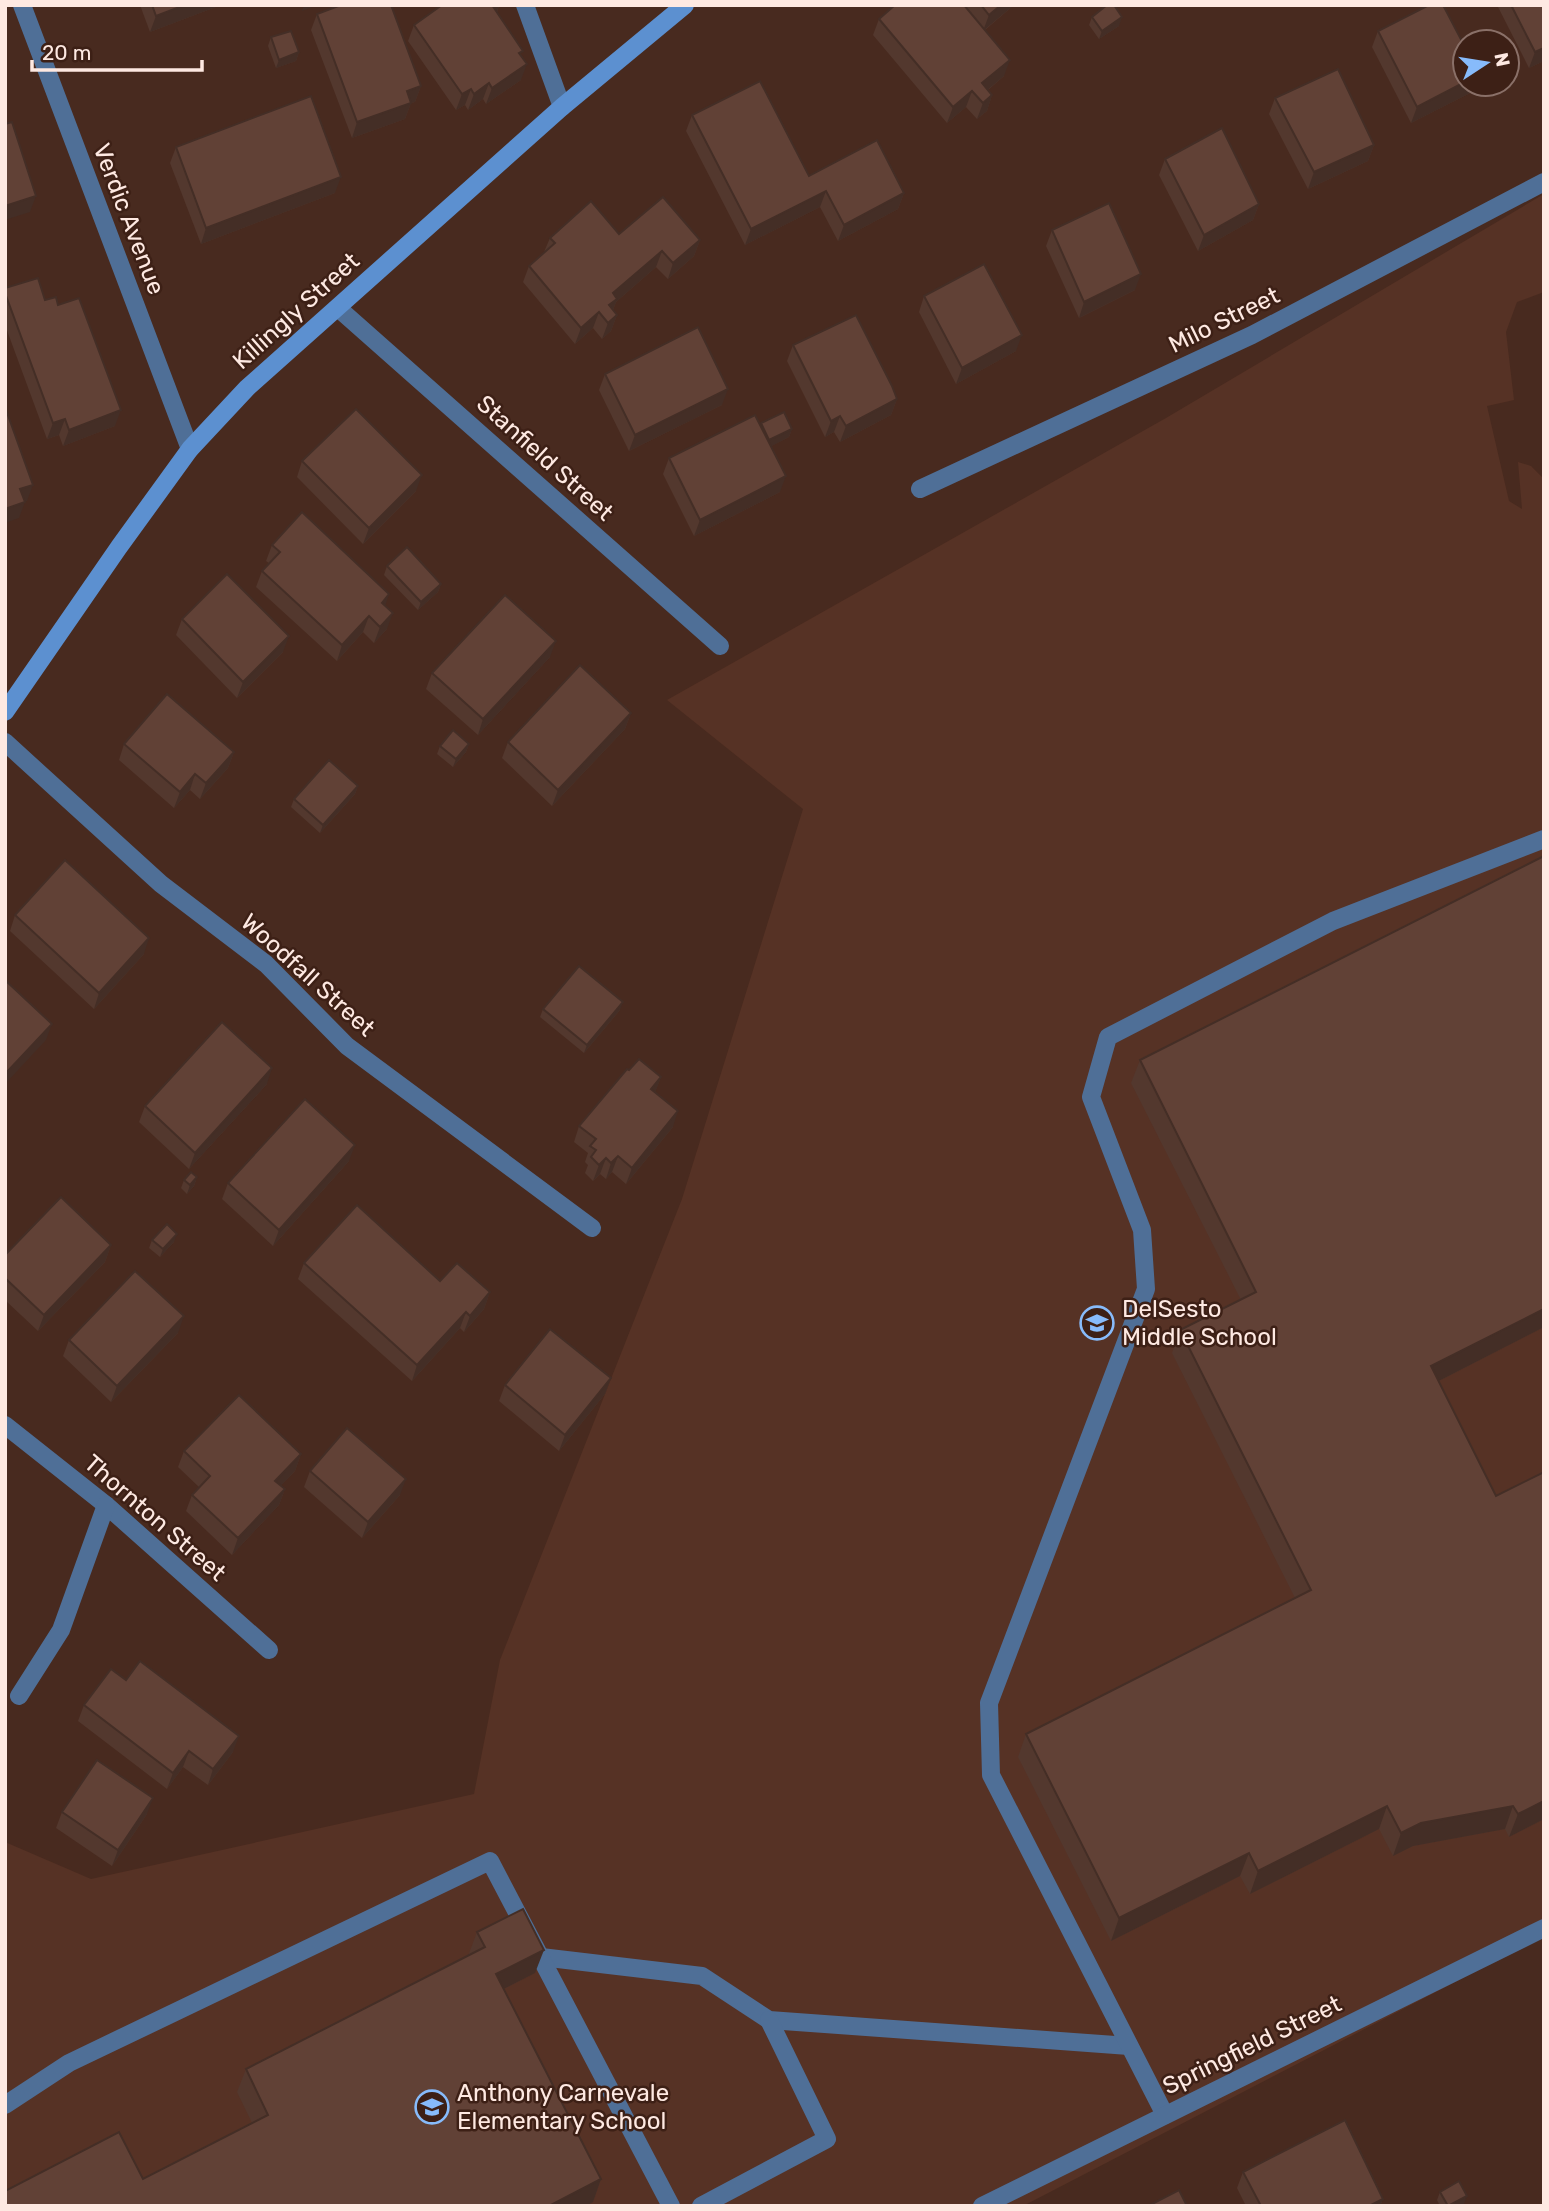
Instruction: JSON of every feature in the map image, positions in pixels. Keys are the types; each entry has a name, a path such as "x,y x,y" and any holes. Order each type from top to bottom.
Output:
{"main road":[{"name":"Killingly Street","path":"5,712 190,449 247,387 562,107 685,5"}],"street":[{"name":"Verdic Avenue","path":"22,5 190,449"},
{"path":"525,5 562,107"},
{"name":"Milo Street","path":"920,489 1252,335 1544,182"},
{"name":"Stanfield Street","path":"338,308 720,646"},
{"name":"Woodfall Street","path":"5,742 160,884 266,964 347,1046 592,1228"},
{"path":"1165,2115 990,1775 989,1703 1146,1289 1142,1230 1091,1097 1108,1037 1333,920 1544,839"},
{"name":"Thornton Street","path":"5,1425 106,1505 269,1650"},
{"path":"19,1696 61,1630 106,1505"},
{"path":"5,2105 69,2063 490,1861 671,2206"},
{"name":"Springfield Street","path":"982,2206 1544,1928"},
{"path":"541,1956 702,1976 769,2020 1129,2046"},
{"path":"701,2206 827,2138 769,2020"}],"shaded area":[{"name":"DelSesto Middle School","path":"1544,194 1544,292 1517,302 1506,332 1514,400 1487,406 1509,501 1522,509 1518,462 1531,466 1544,479 1544,1936 1023,2206 5,2206 5,1842 91,1879 474,1794 500,1660 682,1199 803,809 667,700 1166,418"}],"building":[{"path":"152,5 185,5 156,16"},
{"path":"341,5 391,5 421,86 407,91 411,103 357,122 317,14"},
{"path":"442,5 492,5 523,51 519,53 527,64 492,88 489,83 474,94 471,89 462,94 414,25"},
{"path":"895,5 964,5 1010,60 982,83 992,95 983,103 972,91 953,107 879,19"},
{"path":"981,5 1001,5 989,15"},
{"path":"1107,5 1114,5 1122,17 1102,31 1092,17"},
{"path":"1429,5 1443,5 1455,28 1451,28 1451,89 1417,107 1378,31"},
{"path":"1511,5 1544,5 1544,48 1535,52"},
{"path":"291,31 299,52 279,60 271,37"},
{"path":"1338,69 1374,145 1314,172 1275,98"},
{"path":"760,81 809,176 877,140 904,193 844,225 826,191 751,229 692,115"},
{"path":"311,96 341,177 206,228 176,147"},
{"path":"12,122 36,196 5,206 5,124"},
{"path":"1222,128 1259,204 1204,235 1165,159"},
{"path":"663,197 700,240 673,263 662,251 613,293 617,299 609,305 617,315 608,323 599,312 581,328 529,266 555,243 550,238 591,201 619,234"},
{"path":"1109,203 1141,274 1084,302 1052,230"},
{"path":"984,264 1022,335 962,368 924,296"},
{"path":"38,278 45,300 56,297 58,305 79,298 121,410 69,430 65,419 53,423 5,293 5,288"},
{"path":"856,315 897,399 846,426 840,416 831,421 793,345"},
{"path":"698,327 728,389 635,435 605,374"},
{"path":"5,407 33,485 20,489 25,502 5,509"},
{"path":"356,409 422,475 369,528 302,461"},
{"path":"784,412 792,429 769,440 761,423"},
{"path":"755,415 786,476 700,520 669,458"},
{"path":"302,512 389,594 382,603 393,613 380,627 369,616 342,645 262,571 280,552 272,545"},
{"path":"407,547 441,584 421,602 387,566"},
{"path":"227,574 289,636 243,682 182,619"},
{"path":"505,595 556,641 483,719 432,673"},
{"path":"580,665 631,713 558,790 508,742"},
{"path":"167,694 234,752 206,783 195,774 180,792 124,744"},
{"path":"453,730 469,744 456,759 440,746"},
{"path":"329,760 358,786 323,825 294,799"},
{"name":"DelSesto Middle School","path":"1544,856 1544,1309 1431,1366 1496,1496 1544,1472 1544,1801 1518,1814 1513,1806 1421,1823 1401,1833 1387,1806 1258,1871 1249,1853 1119,1918 1026,1734 1311,1590 1180,1330 1256,1292 1140,1060"},
{"path":"65,860 149,938 99,993 15,915"},
{"path":"579,966 623,1002 587,1045 543,1009"},
{"path":"5,980 52,1024 5,1074"},
{"path":"222,1022 272,1068 195,1153 145,1106"},
{"path":"639,1059 661,1077 651,1089 678,1111 632,1168 618,1156 611,1163 606,1158 599,1165 591,1157 596,1150 590,1146 596,1139 579,1126 627,1069"},
{"path":"305,1099 355,1145 279,1230 228,1183"},
{"path":"191,1172 197,1177 190,1185 184,1180"},
{"path":"61,1197 111,1245 44,1315 5,1278 5,1255"},
{"path":"357,1205 440,1281 457,1263 490,1292 470,1316 466,1312 417,1365 304,1263"},
{"path":"167,1224 177,1234 163,1249 152,1240"},
{"path":"135,1271 184,1316 117,1386 69,1340"},
{"path":"550,1329 611,1378 565,1435 505,1385"},
{"path":"239,1395 301,1454 275,1481 285,1489 238,1538 192,1495 210,1476 184,1451"},
{"path":"347,1428 406,1479 368,1522 310,1471"},
{"path":"140,1661 239,1736 213,1769 189,1751 173,1773 84,1705 111,1669 126,1680"},
{"path":"97,1760 153,1798 118,1850 62,1812"},
{"path":"523,1909 544,1950 496,1974 601,2179 549,2206 5,2206 5,2191 119,2132 143,2179 268,2115 246,2069 485,1947 477,1932"},
{"path":"1345,2120 1383,2199 1369,2206 1261,2206 1243,2172"},
{"path":"1459,2181 1467,2196 1448,2206 1440,2192"},
{"path":"1179,2190 1187,2206 1148,2206"}],"place":[{"name":"DelSesto Middle School","path":"1097,1323"},
{"name":"Anthony Carnevale Elementary School","path":"432,2107"}]}
